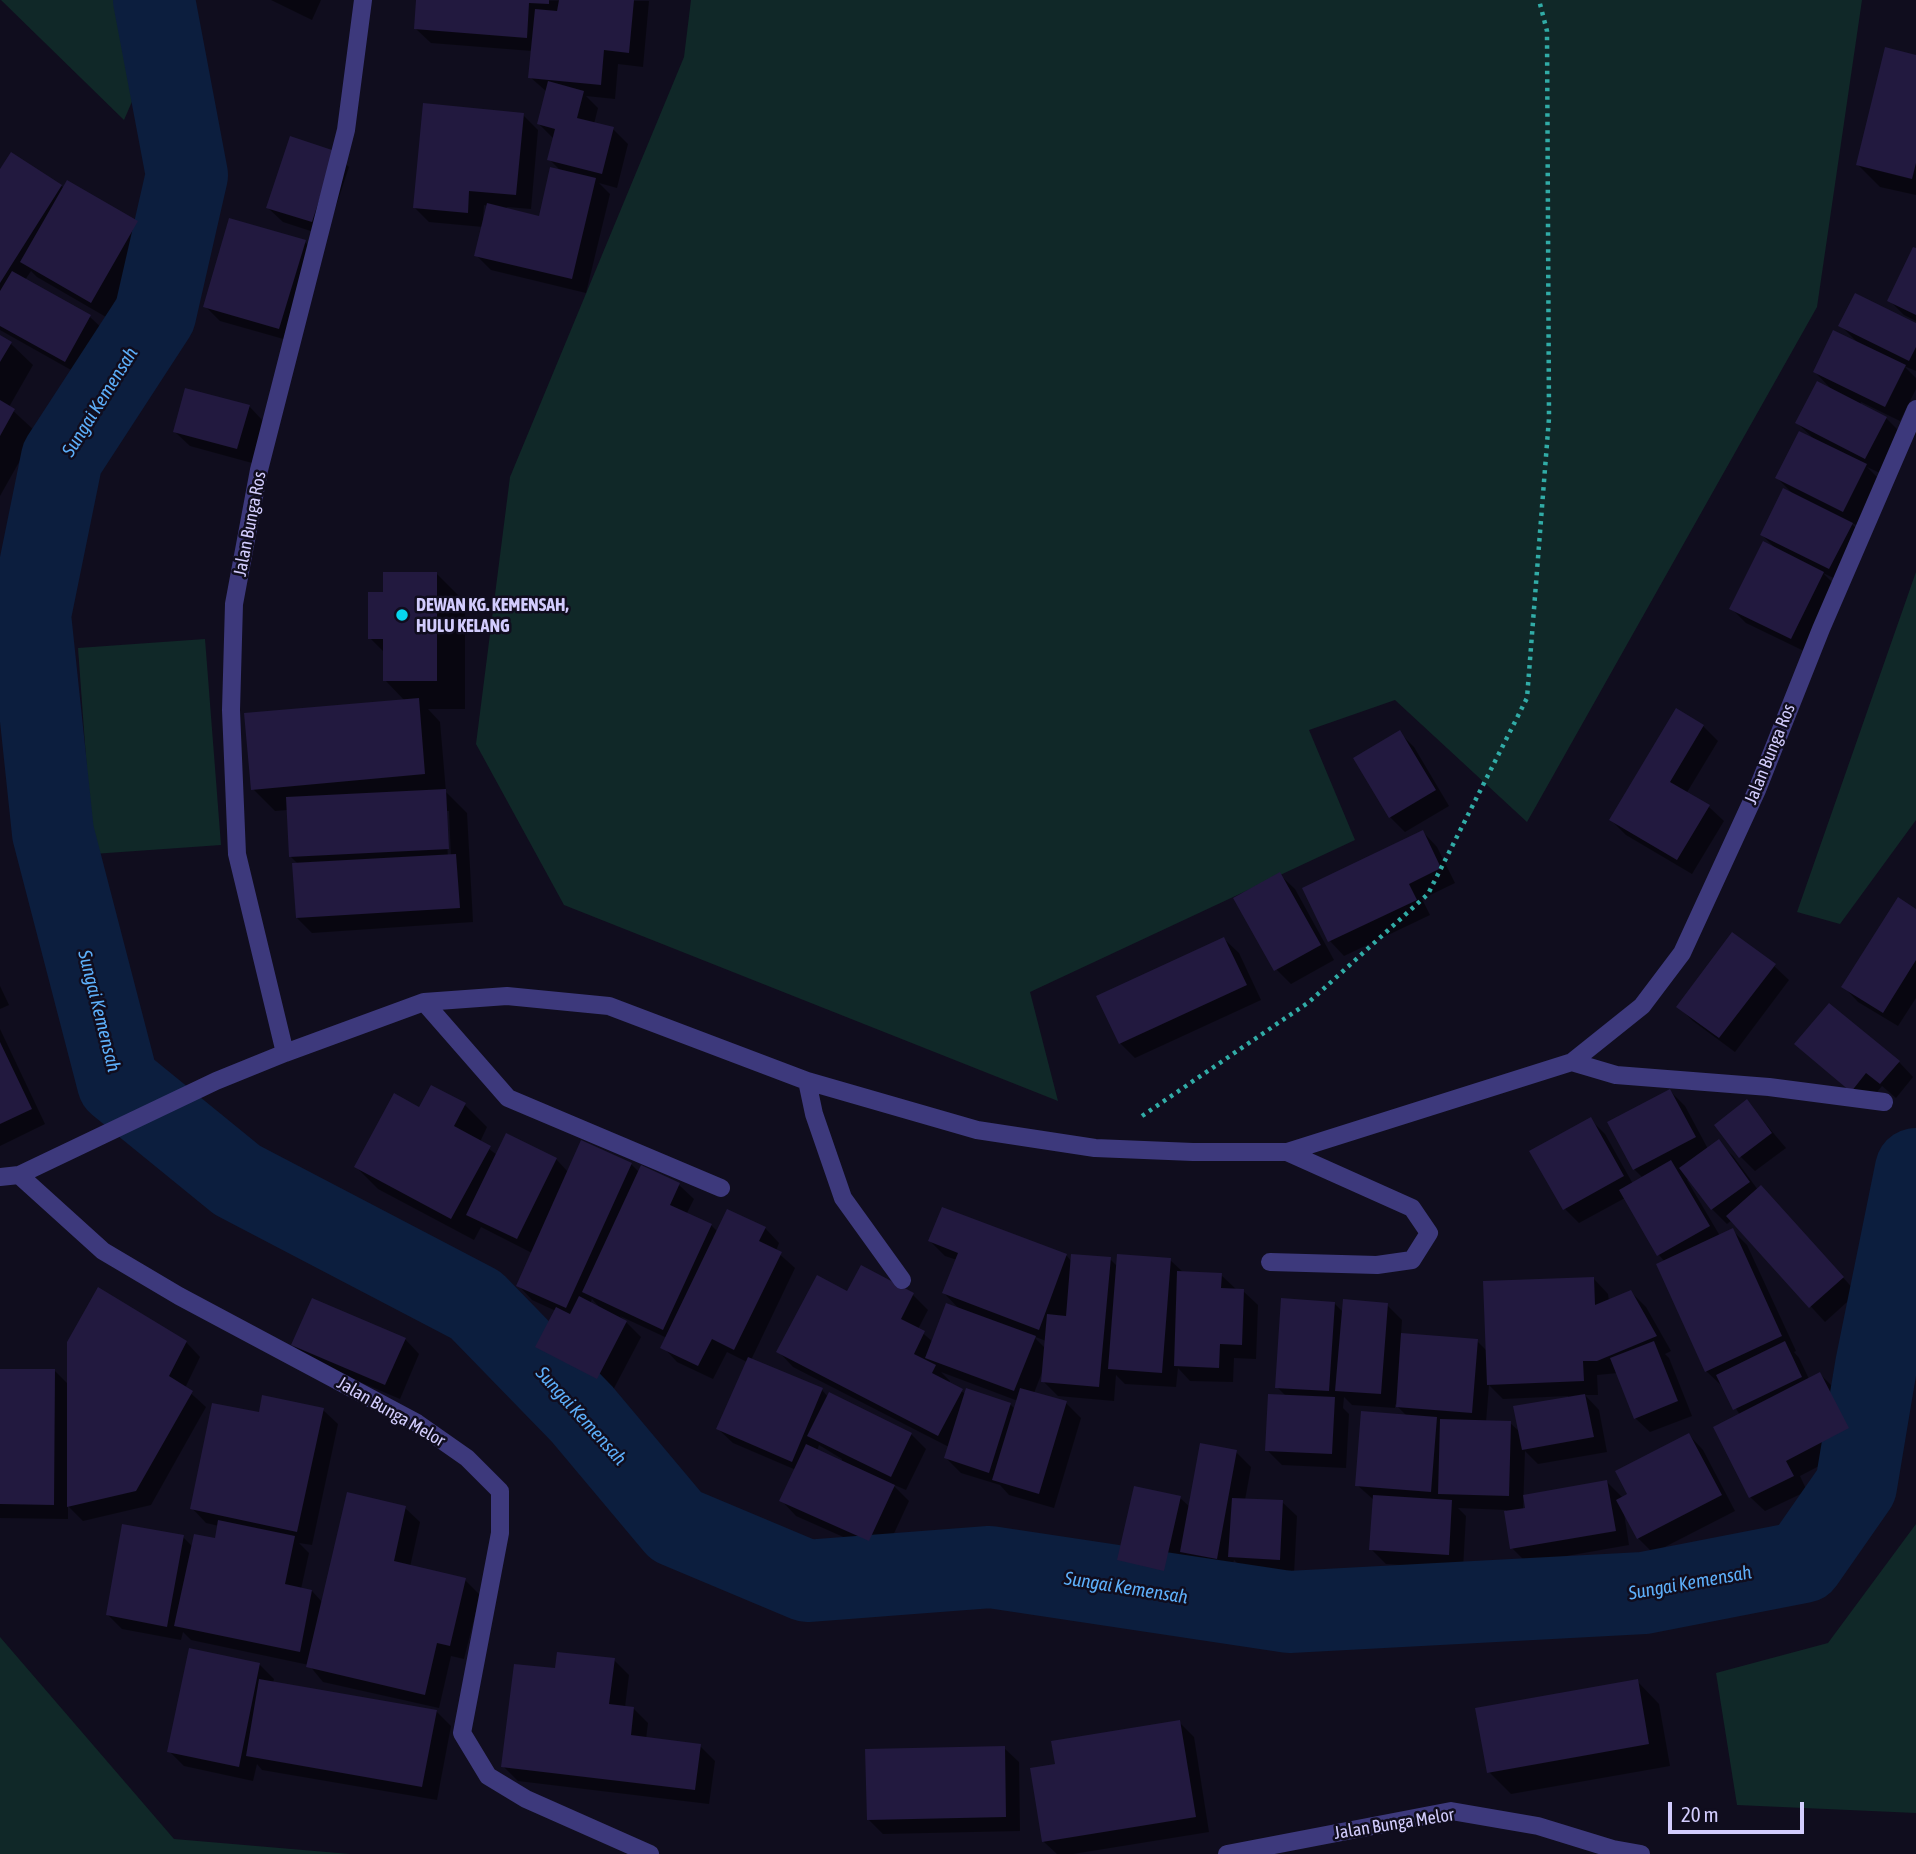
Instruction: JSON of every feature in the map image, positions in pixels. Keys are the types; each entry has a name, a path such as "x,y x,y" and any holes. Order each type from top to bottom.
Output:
{"street":[{"name":"Jalan Bunga Ros","path":"285,1053 237,854 231,710 234,604 259,470 346,130 363,0"},
{"name":"Jalan Bunga Ros","path":"1572,1062 1642,1006 1682,953 1756,790 1821,629 1916,410"},
{"path":"0,1177 19,1175 216,1081 424,1002 507,996 609,1006 807,1081 977,1130 1095,1148 1287,1152 1572,1062 1616,1075 1769,1087 1884,1102"},
{"path":"424,1002 508,1098 721,1188"},
{"path":"807,1081 814,1114 843,1198 902,1280"},
{"path":"1270,1262 1377,1265 1412,1260 1429,1233 1412,1208 1287,1152"},
{"name":"Jalan Bunga Melor","path":"19,1175 103,1251 179,1296 417,1423 467,1458 500,1491 500,1533 462,1733 488,1776 526,1799 650,1854"},
{"name":"Jalan Bunga Melor","path":"1227,1854 1451,1811 1538,1826 1612,1849 1641,1854"}],"path":[{"path":"1140,1117 1308,1002 1428,894 1527,698 1549,418 1547,31 1539,0"}],"green space":[{"path":"1,0 176,0 124,120"},
{"path":"691,0 1862,0 1817,307 1527,822 1395,700 1309,730 1355,840 1030,992 1058,1101 564,905 476,744 510,477 684,57"},
{"path":"1916,572 1916,820 1840,924 1797,912"},
{"path":"205,639 221,845 93,854 78,648"},
{"path":"1916,1524 1916,1813 1737,1805 1716,1673 1828,1643"},
{"path":"0,1637 174,1839 350,1854 0,1854"}],"building":[{"path":"416,0 549,0 549,4 529,3 527,38 414,29"},
{"path":"559,0 634,0 629,53 604,50 601,85 528,78 535,9 557,11"},
{"path":"1885,47 1916,55 1916,163 1912,179 1856,165"},
{"path":"548,81 584,91 577,118 614,127 602,174 547,160 555,129 537,124"},
{"path":"423,103 524,113 516,195 469,191 468,213 413,208"},
{"path":"290,136 335,151 312,222 266,208"},
{"path":"11,152 62,185 0,283 0,169"},
{"path":"550,167 596,178 572,279 474,256 487,203 539,216"},
{"path":"67,180 138,221 91,303 20,262"},
{"path":"229,218 306,240 279,329 203,307"},
{"path":"1913,247 1916,248 1916,315 1887,301"},
{"path":"12,271 91,315 65,362 0,326 0,291"},
{"path":"1855,293 1916,323 1916,347 1909,361 1838,326"},
{"path":"1833,330 1906,365 1885,407 1813,372"},
{"path":"0,335 12,342 0,362"},
{"path":"1817,381 1887,417 1865,459 1795,423"},
{"path":"185,388 250,405 237,449 173,432"},
{"path":"0,400 15,409 0,436"},
{"path":"1799,431 1867,464 1843,512 1775,478"},
{"path":"1783,488 1853,523 1829,569 1760,535"},
{"path":"1763,541 1824,572 1791,639 1729,609"},
{"name":"DEWAN KG. KEMENSAH, HULU KELANG","path":"383,572 437,572 437,681 383,681 383,639 368,639 368,592 383,592"},
{"path":"419,698 425,774 251,790 244,713"},
{"path":"1676,708 1704,725 1670,782 1710,805 1677,860 1609,820"},
{"path":"1400,730 1436,790 1389,818 1353,758"},
{"path":"446,789 449,849 289,857 286,797"},
{"path":"1423,830 1441,868 1409,884 1417,900 1328,942 1302,888"},
{"path":"456,854 460,908 296,918 292,863"},
{"path":"1280,872 1321,945 1274,971 1233,898"},
{"path":"1898,897 1916,909 1916,960 1883,1013 1841,987"},
{"path":"1732,932 1776,964 1719,1038 1676,1007"},
{"path":"1224,937 1247,985 1119,1044 1096,996"},
{"path":"1829,1003 1900,1061 1880,1084 1866,1073 1851,1092 1794,1044"},
{"path":"0,1042 32,1109 0,1124"},
{"path":"431,1085 466,1103 454,1126 491,1146 451,1219 354,1167 394,1093 419,1107"},
{"path":"1670,1089 1696,1137 1633,1170 1607,1122"},
{"path":"1747,1099 1772,1133 1739,1158 1714,1125"},
{"path":"1591,1117 1624,1176 1563,1210 1529,1151"},
{"path":"506,1133 557,1158 517,1239 466,1215"},
{"path":"1719,1139 1750,1182 1711,1210 1679,1168"},
{"path":"581,1140 632,1163 566,1308 516,1286"},
{"path":"1671,1160 1710,1226 1657,1256 1619,1190"},
{"path":"641,1165 680,1183 670,1205 712,1224 663,1330 582,1292"},
{"path":"1761,1185 1844,1277 1809,1308 1726,1216"},
{"path":"942,1207 1067,1254 1039,1330 942,1293 958,1253 928,1241"},
{"path":"727,1209 766,1227 759,1241 782,1252 734,1350 712,1339 698,1366 660,1348"},
{"path":"1733,1228 1782,1336 1705,1372 1656,1264"},
{"path":"1071,1254 1111,1257 1099,1387 1041,1382 1047,1314 1066,1316"},
{"path":"1117,1254 1171,1258 1162,1373 1108,1369"},
{"path":"861,1265 914,1293 901,1319 925,1331 914,1354 936,1365 932,1373 963,1389 938,1436 776,1352 817,1275 847,1291"},
{"path":"1177,1271 1222,1273 1221,1288 1244,1289 1242,1345 1220,1344 1219,1368 1174,1366"},
{"path":"1594,1277 1595,1305 1631,1290 1657,1336 1597,1361 1583,1361 1584,1381 1487,1385 1483,1281"},
{"path":"98,1287 187,1341 169,1376 193,1391 136,1491 67,1507 67,1342"},
{"path":"579,1296 627,1321 597,1379 535,1347 556,1307 570,1314"},
{"path":"312,1298 406,1338 385,1385 291,1345"},
{"path":"1281,1298 1335,1302 1329,1391 1275,1388"},
{"path":"1343,1299 1388,1303 1381,1394 1335,1391"},
{"path":"946,1303 1036,1336 1014,1391 925,1358"},
{"path":"1401,1333 1478,1339 1472,1413 1396,1407"},
{"path":"1654,1341 1678,1401 1634,1419 1610,1358"},
{"path":"1785,1341 1802,1377 1733,1410 1716,1375"},
{"path":"748,1357 823,1388 792,1462 716,1429"},
{"path":"0,1369 55,1369 54,1505 0,1504"},
{"path":"1820,1372 1849,1428 1786,1461 1794,1476 1749,1498 1713,1427"},
{"path":"966,1388 1011,1403 989,1473 944,1458"},
{"path":"1020,1388 1067,1401 1039,1494 992,1480"},
{"path":"829,1392 912,1433 891,1477 807,1436"},
{"path":"1268,1394 1335,1397 1332,1454 1265,1451"},
{"path":"1585,1394 1594,1437 1522,1450 1513,1406"},
{"path":"262,1395 324,1408 297,1532 190,1509 212,1403 259,1412"},
{"path":"1361,1411 1437,1417 1431,1492 1355,1486"},
{"path":"1440,1419 1511,1421 1509,1496 1438,1494"},
{"path":"1689,1433 1722,1495 1637,1539 1616,1500 1627,1494 1615,1471"},
{"path":"1200,1443 1237,1450 1217,1559 1180,1552"},
{"path":"806,1444 895,1485 869,1541 779,1501"},
{"path":"1607,1480 1616,1531 1510,1549 1504,1511 1525,1508 1523,1495"},
{"path":"1134,1486 1181,1496 1164,1571 1117,1560"},
{"path":"347,1492 406,1506 394,1561 466,1578 450,1646 437,1643 425,1695 306,1667"},
{"path":"1373,1495 1452,1500 1449,1555 1369,1550"},
{"path":"1232,1498 1283,1500 1280,1560 1228,1557"},
{"path":"218,1520 295,1536 285,1584 312,1590 300,1652 174,1626 194,1534 215,1538"},
{"path":"122,1524 184,1535 167,1627 106,1615"},
{"path":"189,1648 260,1663 239,1767 167,1752"},
{"path":"557,1652 615,1658 609,1704 634,1707 631,1735 701,1744 695,1790 501,1767 514,1664 555,1668"},
{"path":"259,1679 437,1710 422,1787 246,1756"},
{"path":"1638,1679 1649,1744 1487,1773 1475,1708"},
{"path":"1180,1720 1196,1817 1042,1842 1030,1768 1055,1764 1051,1741"},
{"path":"1005,1746 1006,1817 867,1820 865,1749"}],"waterway":[{"name":"Sungai Kemensah","path":"154,0 187,175 155,315 62,458 30,615 53,833 118,1083 237,1180 476,1305 582,1414 676,1526 807,1581 990,1567 1289,1612 1644,1593 1803,1562 1856,1486 1876,1366 1916,1169"}],"place":[{"name":"DEWAN KG. KEMENSAH, HULU KELANG","path":"402,615"}]}
